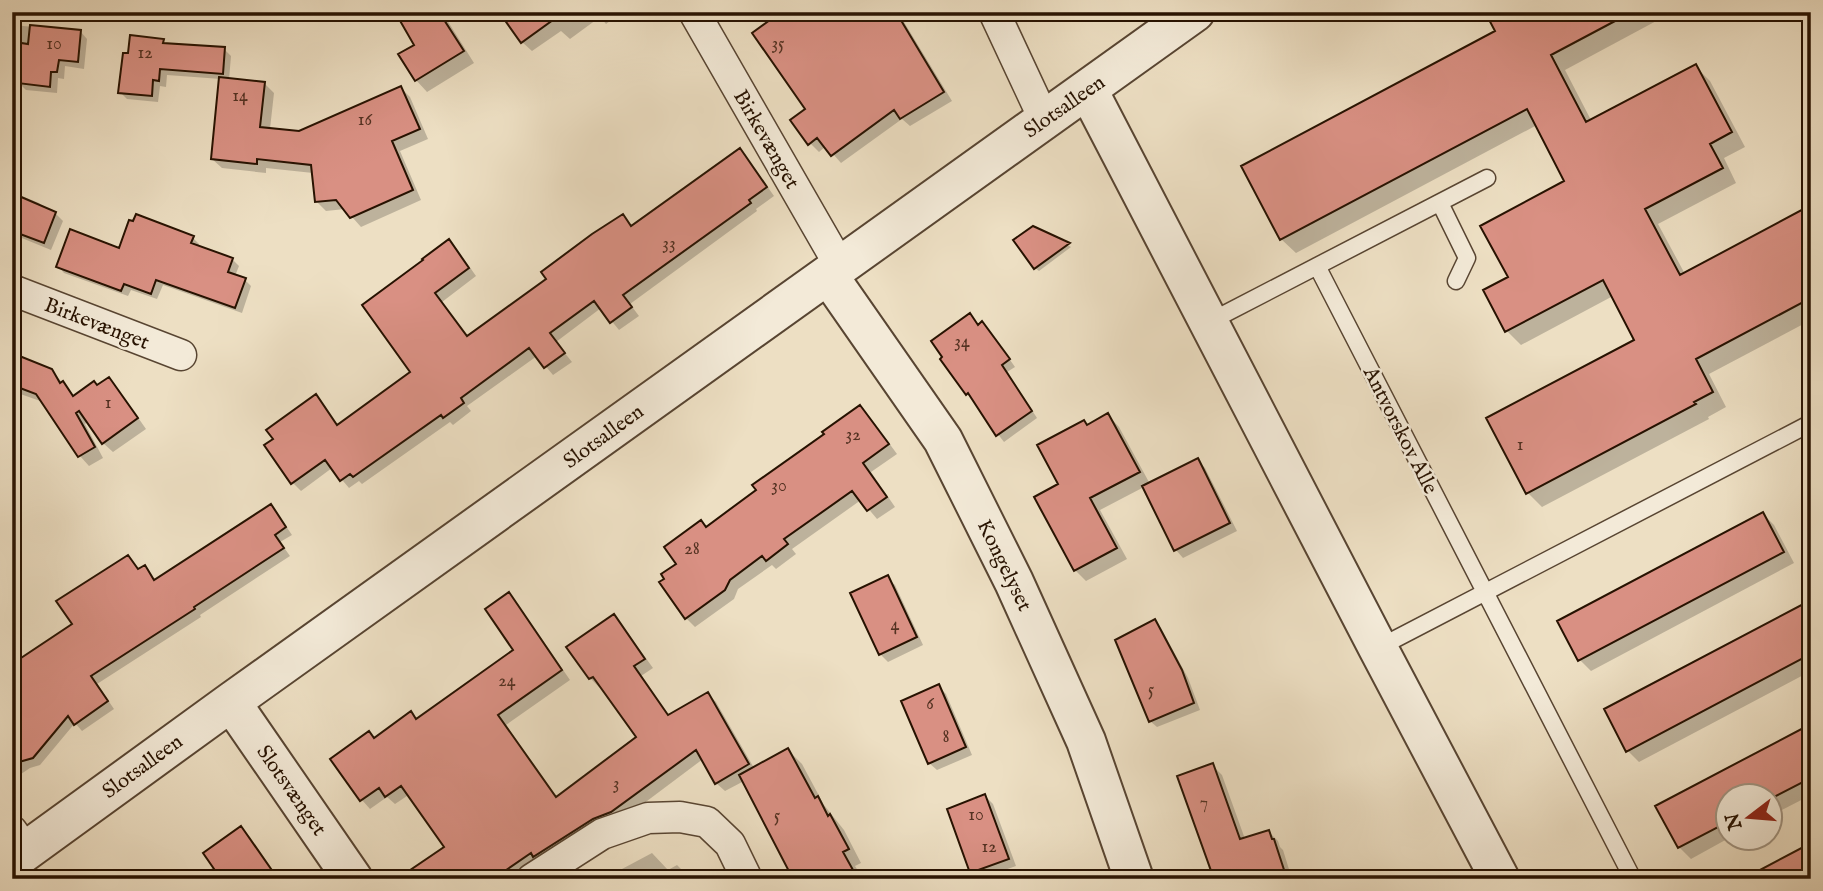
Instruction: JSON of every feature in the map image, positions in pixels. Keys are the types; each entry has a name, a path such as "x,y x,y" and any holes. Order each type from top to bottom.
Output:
{"street":[{"name":"Birkevænget","path":"694,12 834,270"},
{"path":"995,12 1044,119"},
{"name":"Slotsalleen","path":"17,848 231,702 1195,12"},
{"path":"1088,90 1500,879"},
{"name":"Kongelyset","path":"834,270 943,440 1014,582 1086,741 1134,879"},
{"name":"Birkevænget","path":"12,290 181,355"},
{"name":"Slotsvænget","path":"231,702 353,879"},
{"path":"532,879 602,834 648,818 680,817 706,822 730,844 747,879"}],"lane":[{"path":"1209,322 1488,178"},
{"path":"1440,202 1467,258 1457,281"},
{"name":"Antvorskov Alle","path":"1317,266 1633,879"},
{"path":"1378,648 1811,423"}],"building":[{"path":"395,12 439,12 464,51 415,81 398,54 414,45"},
{"path":"499,12 564,12 521,43"},
{"path":"781,12 896,12 944,92 900,119 894,110 831,156 817,138 808,145 790,120 805,109 752,33"},
{"path":"1485,12 1632,12 1551,55 1586,122 1696,64 1732,132 1710,144 1723,168 1645,209 1680,275 1811,205 1811,298 1696,359 1713,392 1694,402 1696,404 1526,494 1486,418 1634,340 1603,280 1505,332 1483,290 1508,277 1480,226 1564,181 1527,109 1280,240 1241,166 1495,31"},
{"path":"30,25 81,30 78,62 59,60 57,72 51,72 50,87 17,83 21,43 28,44"},
{"path":"130,35 164,39 163,43 225,47 223,74 160,69 159,81 153,80 152,96 118,93 123,53 128,53"},
{"path":"219,77 265,82 260,127 299,131 401,86 420,129 392,141 413,190 350,218 336,200 315,202 311,165 257,159 257,164 211,159"},
{"path":"740,148 767,187 749,200 751,203 623,295 632,307 610,323 594,301 550,333 565,353 544,368 529,348 461,398 464,403 443,418 441,415 353,477 350,474 340,481 325,460 291,484 264,445 273,439 266,430 316,394 337,425 410,372 362,305 449,239 469,268 435,293 467,336 546,279 541,272 592,234 623,214 631,226"},
{"path":"12,193 56,212 44,243 12,231"},
{"path":"136,214 194,236 191,243 233,258 228,272 246,278 235,308 156,280 151,294 124,284 121,291 56,267 70,229 119,248 129,220 133,221"},
{"path":"1033,226 1070,243 1034,269 1013,240"},
{"path":"970,313 978,325 982,321 1010,359 1002,365 1032,411 996,436 968,393 966,395 940,359 942,357 931,341"},
{"path":"12,353 52,369 60,383 63,381 73,396 94,381 97,385 109,377 138,418 102,444 79,411 76,413 95,447 78,457 36,394 12,385"},
{"path":"860,405 889,444 863,463 887,497 867,511 852,491 784,539 788,544 766,561 762,556 730,580 725,590 685,619 659,582 664,579 661,574 676,564 664,547 701,520 706,527 756,490 752,485"},
{"path":"1108,413 1140,472 1090,498 1117,548 1074,571 1034,497 1058,484 1037,445 1084,420 1087,425"},
{"path":"1198,458 1230,523 1174,551 1142,486"},
{"path":"271,504 286,527 275,535 284,548 91,676 108,701 74,725 68,716 33,758 12,764 12,664 72,624 56,601 128,555 138,569 145,565 154,580"},
{"path":"1763,512 1784,552 1578,661 1557,621"},
{"path":"888,575 917,637 879,655 850,593"},
{"path":"509,592 562,670 498,715 556,797 636,737 593,677 589,679 566,647 614,614 645,659 634,666 668,715 708,692 749,764 715,784 696,750 611,812 593,819 533,857 531,853 493,879 397,879 444,847 401,786 385,797 379,788 360,801 330,759 369,731 374,738 411,711 416,719 513,650 485,609"},
{"path":"1811,600 1811,654 1626,752 1604,709"},
{"path":"1155,619 1182,670 1194,703 1149,722 1115,640"},
{"path":"939,684 966,747 928,764 901,701"},
{"path":"1811,724 1811,778 1784,792 1784,782 1714,782 1714,829 1678,848 1655,806"},
{"path":"788,748 815,798 818,796 828,816 830,814 849,849 843,852 858,879 793,879 739,775"},
{"path":"1213,763 1240,839 1269,830 1287,879 1214,879 1177,776"},
{"path":"985,794 1009,859 970,873 947,809"},
{"path":"241,826 278,879 221,879 203,853"},
{"path":"1811,843 1811,879 1743,879"}]}
